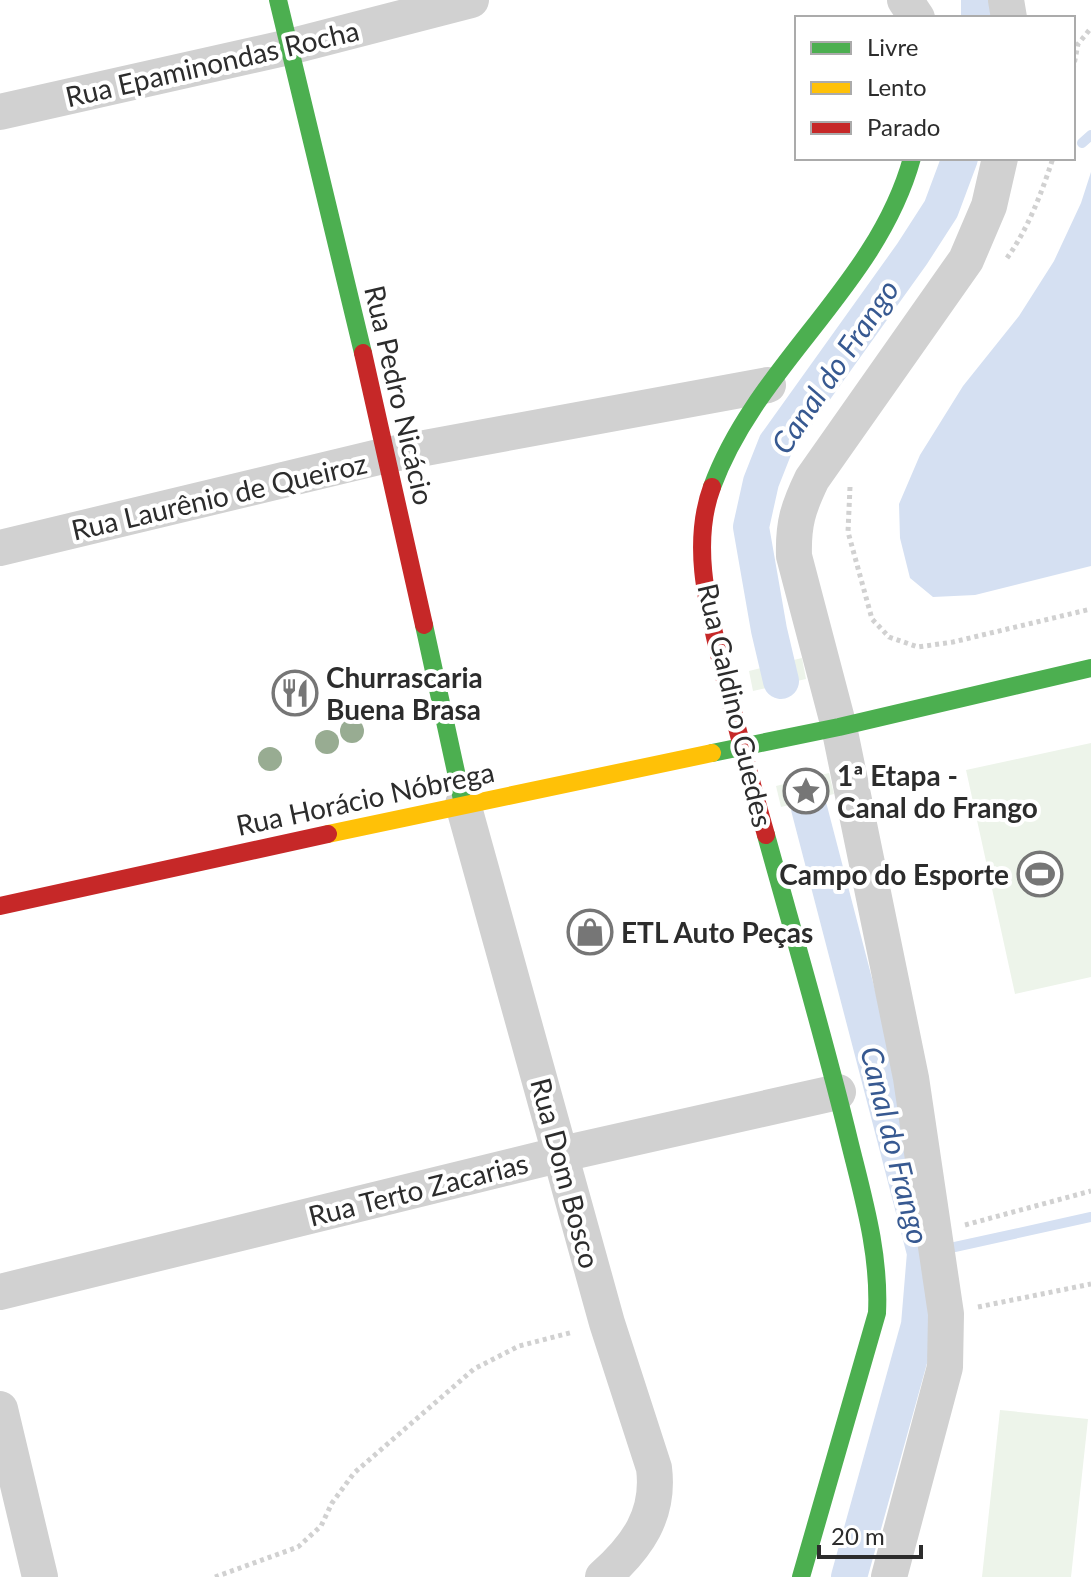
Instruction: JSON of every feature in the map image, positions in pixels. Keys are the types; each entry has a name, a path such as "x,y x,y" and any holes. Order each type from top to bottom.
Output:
{"main road":[{"name":"Rua Pedro Nicácio","path":"278,0 387,455 463,804"},
{"name":"Rua Galdino Guedes","path":"801,1577 877,1313 880,1285 876,1253 838,1092 742,747 703,566 702,533 707,498 727,452 768,385 888,224 909,176 912,160"},
{"name":"Rua Horácio Nóbrega","path":"0,906 463,804 839,727 1091,668"}],"street":[{"name":"Rua Epaminondas Rocha","path":"0,112 289,47 471,0"},
{"path":"889,1577 945,1367 946,1314 911,1078 839,727 794,556 794,528 800,504 812,479 966,260 989,206 1000,160"},
{"name":"Rua Laurênio de Queiroz","path":"0,548 387,455 768,385"},
{"name":"Rua Dom Bosco","path":"463,804 607,1323 654,1468 657,1491 651,1513 637,1539 603,1577"},
{"name":"Rua Terto Zacarias","path":"0,1292 562,1154 838,1092"},
{"path":"0,1409 40,1577"}],"path":[{"path":"1075,60 1078,44 1091,28"},
{"path":"1006,260 1045,184 1052,160"},
{"path":"856,475 850,487 848,532 872,619 889,637 918,647 953,642 1091,609"},
{"path":"936,1233 1091,1191"},
{"path":"946,1314 1091,1284"},
{"path":"215,1577 298,1547 321,1526 332,1503 354,1473 474,1369 519,1346 607,1323"}],"shaded area":[{"path":"802,658 806,679 753,691 749,671"},
{"name":"Campo do Esporte","path":"1091,743 1091,977 1015,994 966,770"},
{"path":"829,773 834,794 781,807 776,786"},
{"path":"1000,1410 1088,1419 1071,1577 982,1577"}],"water":[{"path":"1091,172 1091,566 975,595 933,597 910,578 900,538 899,504 920,455 963,386 1019,316 1054,261 1081,203"}],"waterway":[{"name":"Canal do Frango","path":"979,0 979,16"},
{"path":"1082,143 1091,135"},
{"name":"Canal do Frango","path":"781,681 751,527 761,482 776,444 941,209 959,160"},
{"name":"Canal do Frango","path":"809,808 925,1253 919,1325 849,1577"},
{"path":"941,1250 1091,1217"}],"traffic: fast":[{"path":"278,0 363,353"},
{"path":"712,487 732,443 757,402 872,246 895,204 911,160"},
{"path":"424,625 463,804"},
{"path":"712,753 839,727 1091,668"},
{"path":"766,835 860,1183 876,1269 877,1313 801,1577"}],"traffic: slow":[{"path":"328,834 712,753"}],"traffic: jam":[{"path":"363,353 424,625"},
{"path":"712,487 702,535 705,584 725,680 766,835"},
{"path":"0,906 328,834"}],"place":[{"name":"Churrascaria Buena Brasa","path":"295,693"},
{"name":"1ª Etapa - Canal do Frango","path":"806,791"},
{"name":"Campo do Esporte","path":"1040,874"},
{"name":"ETL Auto Peças","path":"590,932"}]}
